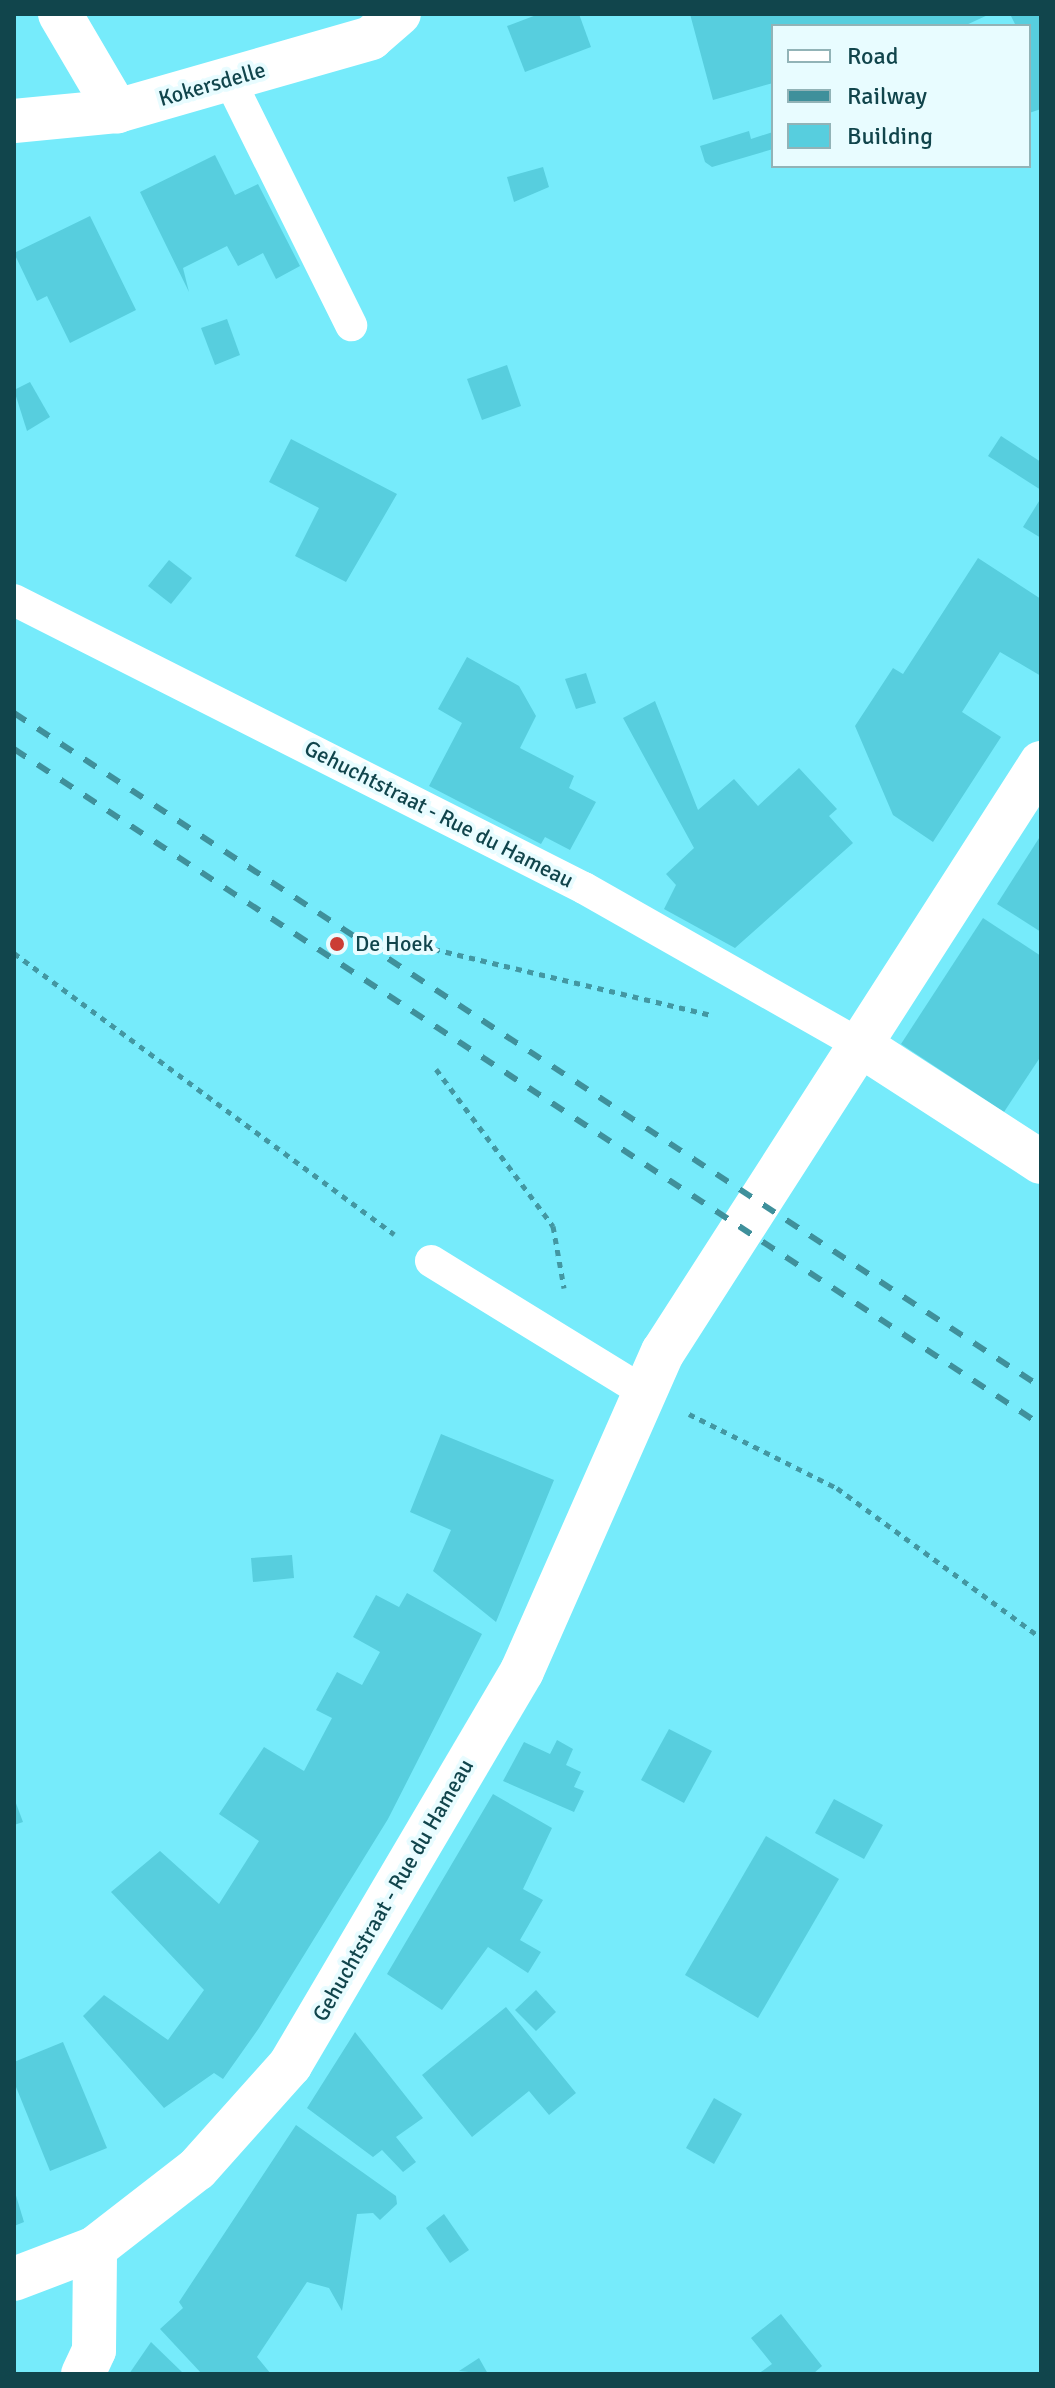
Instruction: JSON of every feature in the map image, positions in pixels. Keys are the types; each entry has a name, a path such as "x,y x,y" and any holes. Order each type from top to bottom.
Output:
{"street":[{"path":"60,14 117,111"},
{"name":"Kokersdelle","path":"14,121 117,111 371,38 399,14"},
{"path":"857,1043 1041,763"},
{"name":"Gehuchtstraat - Rue du Hameau","path":"14,2279 95,2248 197,2169 290,2065 522,1671 663,1352 789,1162 857,1043 1041,1162"},
{"path":"83,2374 94,2350 95,2248"}],"lane":[{"path":"229,79 351,325"},
{"name":"Gehuchtstraat - Rue du Hameau","path":"14,600 584,888 857,1043"},
{"path":"431,1261 644,1392"}],"path":[{"path":"434,949 720,1017"},
{"path":"14,953 431,1261"},
{"path":"436,1069 553,1226 565,1296"},
{"path":"644,1392 837,1488 1041,1638"}],"building":[{"path":"539,14 579,14 591,47 525,72 507,26"},
{"path":"690,14 990,14 968,24 771,24 771,84 713,100"},
{"path":"1010,14 1041,14 1041,109 1031,112 1031,24 1015,24"},
{"path":"749,131 751,139 771,133 771,150 712,167 705,162 700,146"},
{"path":"215,155 235,195 258,184 300,266 276,279 263,253 238,266 227,246 183,268 189,292 140,192"},
{"path":"543,167 549,187 514,202 507,177"},
{"path":"90,216 136,310 70,343 47,296 37,301 14,253"},
{"path":"227,319 240,355 215,365 201,328"},
{"path":"507,365 521,406 482,420 467,379"},
{"path":"30,382 50,417 27,431 14,390"},
{"path":"1001,436 1041,462 1041,490 988,456"},
{"path":"291,439 397,494 346,582 295,556 319,508 269,482"},
{"path":"1041,498 1041,538 1023,527"},
{"path":"978,558 1041,599 1041,676 1000,652 962,712 1001,737 933,842 893,815 855,726 893,668 903,674"},
{"path":"169,560 192,578 171,604 148,586"},
{"path":"467,657 519,686 536,716 520,748 574,776 569,788 596,802 570,850 545,837 541,844 429,786 462,723 438,709"},
{"path":"586,673 596,703 576,709 565,679"},
{"path":"655,701 698,810 734,779 758,806 799,768 837,809 829,816 853,843 735,948 664,909 676,885 666,874 694,848 623,718"},
{"path":"1041,835 1041,932 997,904"},
{"path":"983,918 1041,956 1041,1056 1004,1112 901,1044"},
{"path":"441,1434 554,1480 496,1622 433,1571 451,1530 410,1512"},
{"path":"292,1555 294,1578 253,1582 251,1558"},
{"path":"407,1593 482,1634 388,1819 259,2028 223,2079 214,2073 164,2108 83,2016 104,1995 168,2040 204,1990 111,1892 160,1851 219,1904 259,1841 219,1814 264,1747 304,1771 332,1718 316,1710 337,1672 362,1685 380,1652 353,1637 376,1595 399,1607"},
{"path":"669,1729 712,1751 684,1803 641,1780"},
{"path":"557,1740 573,1749 566,1765 581,1772 574,1787 584,1791 574,1812 503,1781 524,1742 550,1754"},
{"path":"493,1794 552,1828 523,1889 543,1900 520,1940 541,1952 528,1973 488,1947 442,2010 387,1974"},
{"path":"14,1798 23,1822 14,1825"},
{"path":"834,1799 883,1825 864,1859 815,1833"},
{"path":"766,1836 839,1879 758,2018 685,1975"},
{"path":"536,1990 556,2012 536,2031 515,2010"},
{"path":"506,2007 576,2093 549,2115 529,2091 472,2137 422,2075"},
{"path":"355,2032 423,2118 396,2137 416,2162 403,2172 382,2150 373,2157 307,2108"},
{"path":"63,2042 107,2148 50,2171 14,2082 14,2062"},
{"path":"714,2098 742,2114 714,2164 686,2148"},
{"path":"296,2125 396,2196 397,2204 380,2220 373,2213 357,2214 342,2311 329,2288 307,2282 257,2357 271,2374 202,2374 160,2329 183,2308 179,2302"},
{"path":"14,2189 24,2222 14,2226"},
{"path":"444,2214 469,2250 450,2263 426,2228"},
{"path":"781,2314 822,2366 813,2374 758,2374 772,2364 751,2338"},
{"path":"151,2342 184,2374 129,2374"},
{"path":"479,2358 488,2374 459,2371"}],"railway":[{"path":"14,713 1041,1387"},
{"path":"14,749 1041,1425"}],"place":[{"name":"De Hoek","path":"337,944"}]}
